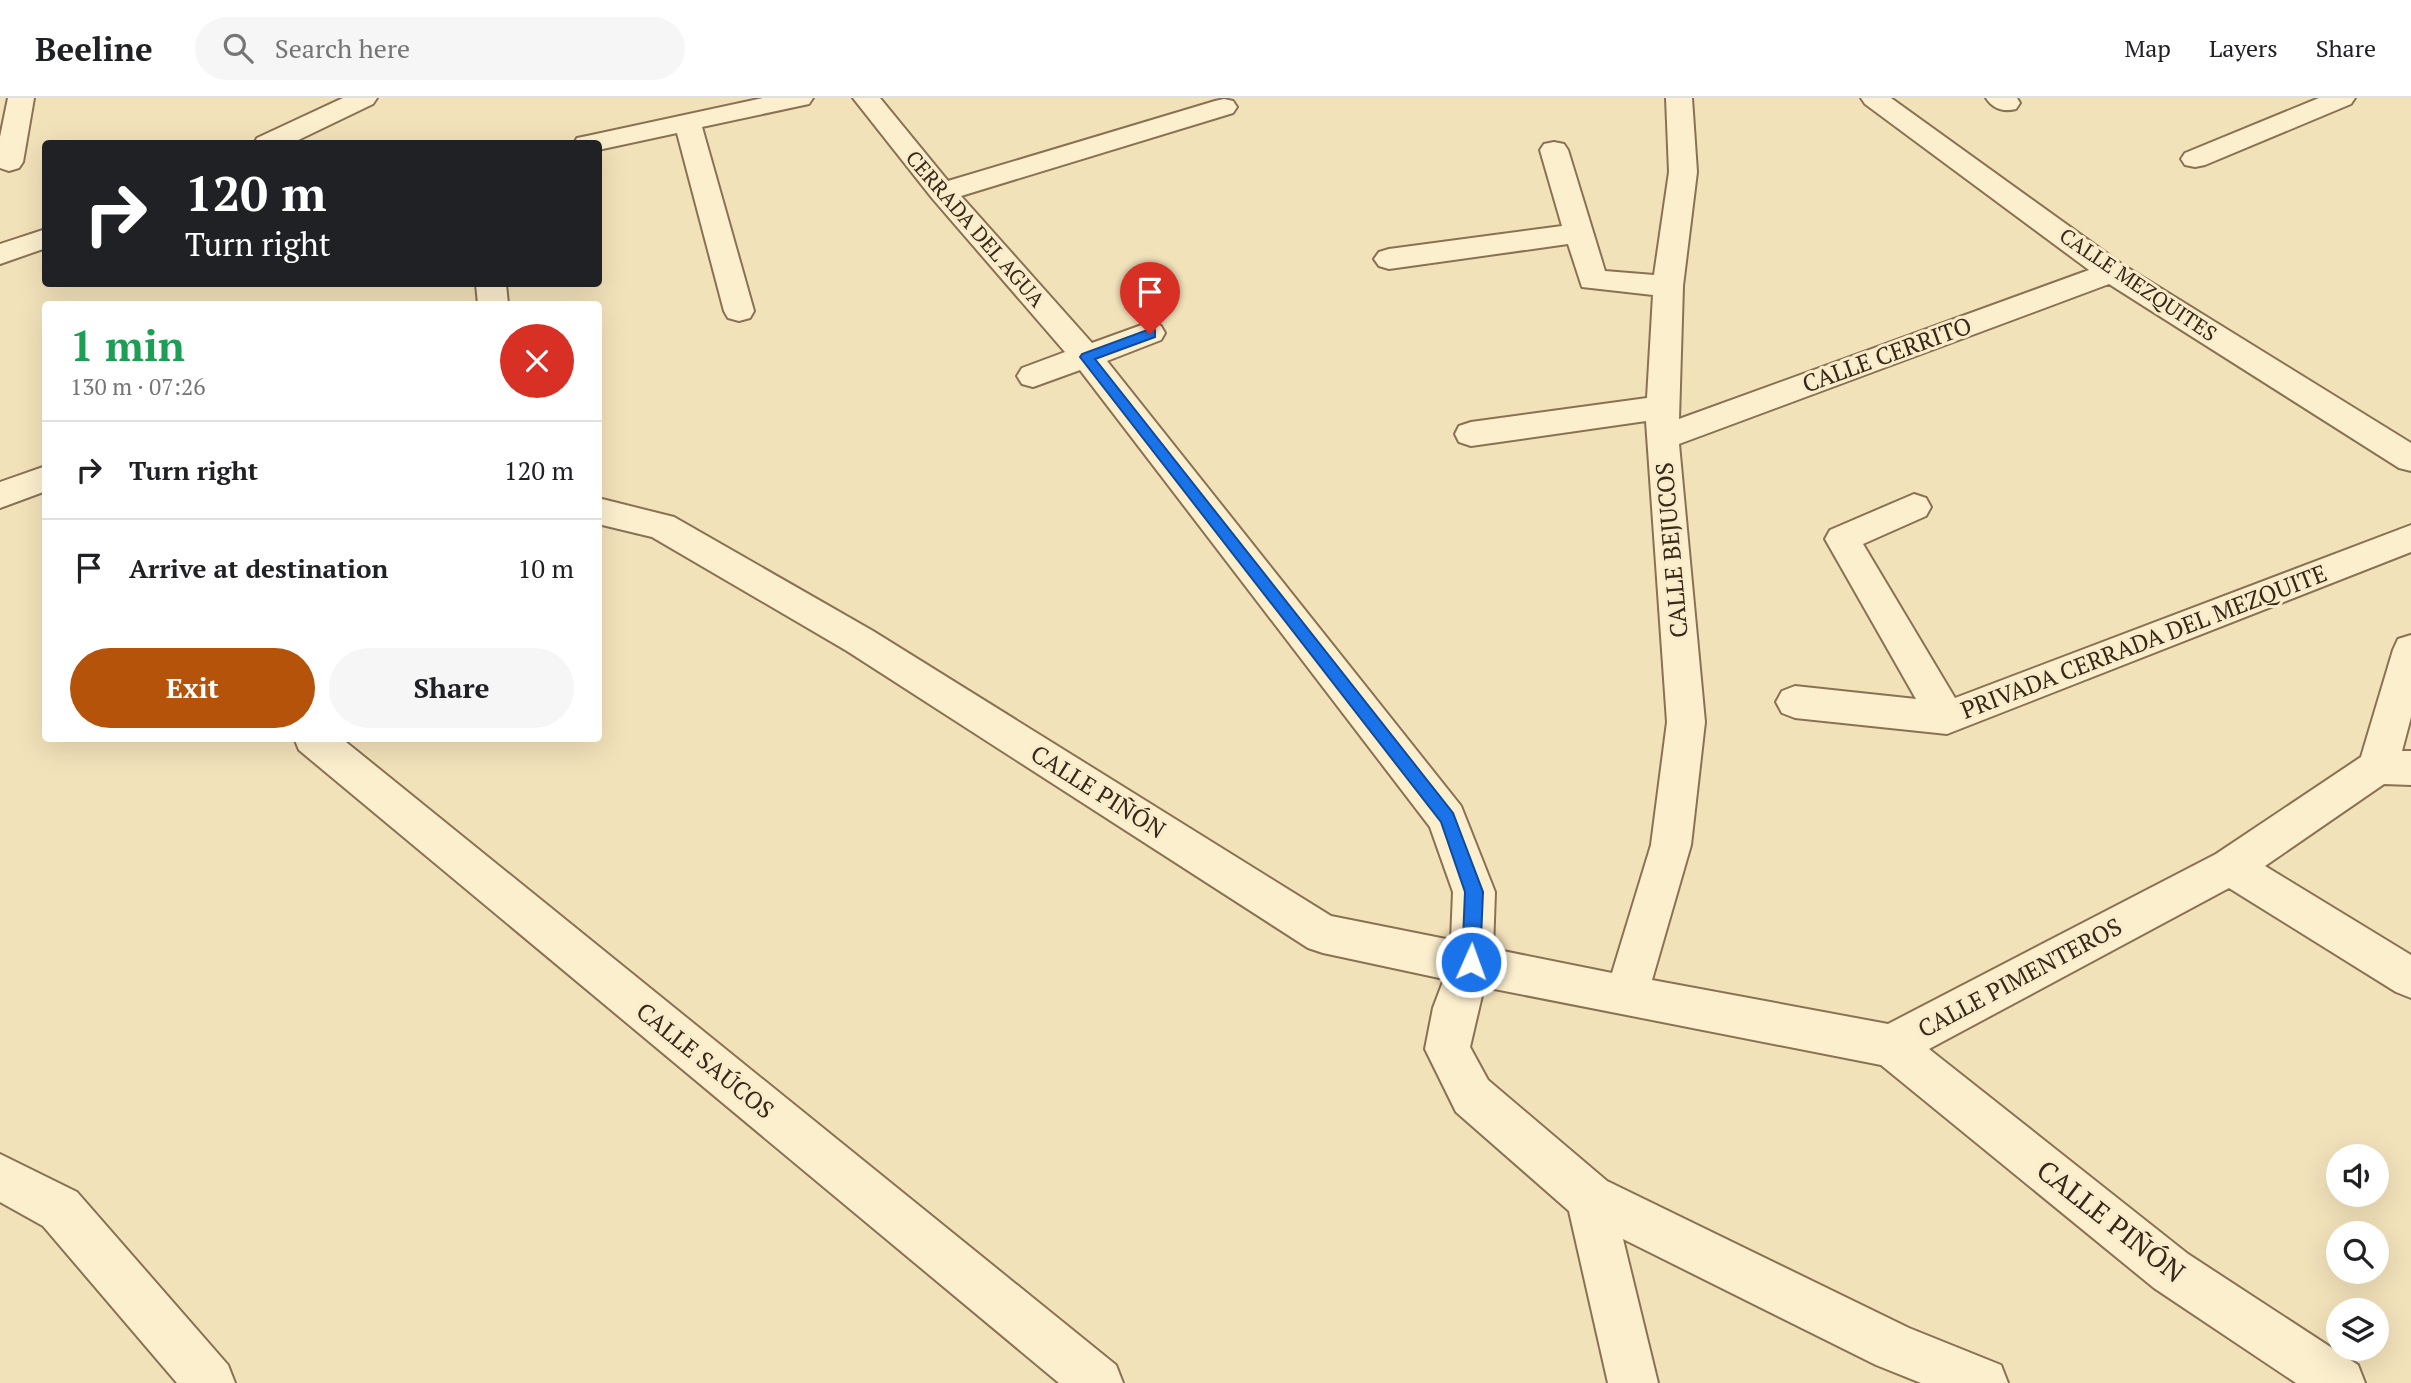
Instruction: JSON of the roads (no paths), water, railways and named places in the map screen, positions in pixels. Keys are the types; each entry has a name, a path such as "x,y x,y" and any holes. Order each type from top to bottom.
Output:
{"street":[{"path":"9,162 21,98"},
{"path":"275,140 364,98"},
{"path":"602,141 800,98"},
{"name":"CERRADA DEL AGUA","path":"866,98 942,192 1087,357 1447,818 1474,892 1471,962 1455,1008 1447,1049 1472,1096 1590,1198 1910,1365 1983,1383"},
{"name":"CALLE BEJUCOS","path":"1626,996 1671,845 1686,722 1664,423 1668,286 1683,172 1679,98"},
{"name":"CALLE MEZQUITES","path":"1874,98 2112,272 2411,459"},
{"path":"2285,98 2308,113"},
{"path":"2195,159 2342,98"},
{"path":"942,192 1224,107"},
{"path":"687,121 739,311"},
{"path":"1554,150 1593,281 1668,286"},
{"path":"1389,259 1579,233"},
{"path":"0,254 42,239"},
{"name":"CALLE CERRITO","path":"1471,434 1664,423 2112,272"},
{"path":"1033,376 1150,334"},
{"path":"0,495 42,479"},
{"name":"PRIVADA CERRADA DEL MEZQUITE","path":"1914,507 1842,539 1947,718 2411,538"},
{"name":"CALLE PIÑÓN","path":"602,511 662,526 848,634 1323,934 1471,962 1626,996"},
{"name":"CALLE PIMENTEROS","path":"1626,996 1891,1046 2230,867 2394,768 2411,650"},
{"path":"1795,702 1947,718"},
{"name":"CALLE SAÚCOS","path":"318,742 1098,1383"},
{"path":"2230,867 2411,978"},
{"name":"CALLE PIÑÓN","path":"1891,1046 2171,1271 2340,1383"},
{"path":"0,1177 60,1209 210,1383"},
{"path":"1590,1198 1633,1383"}]}
